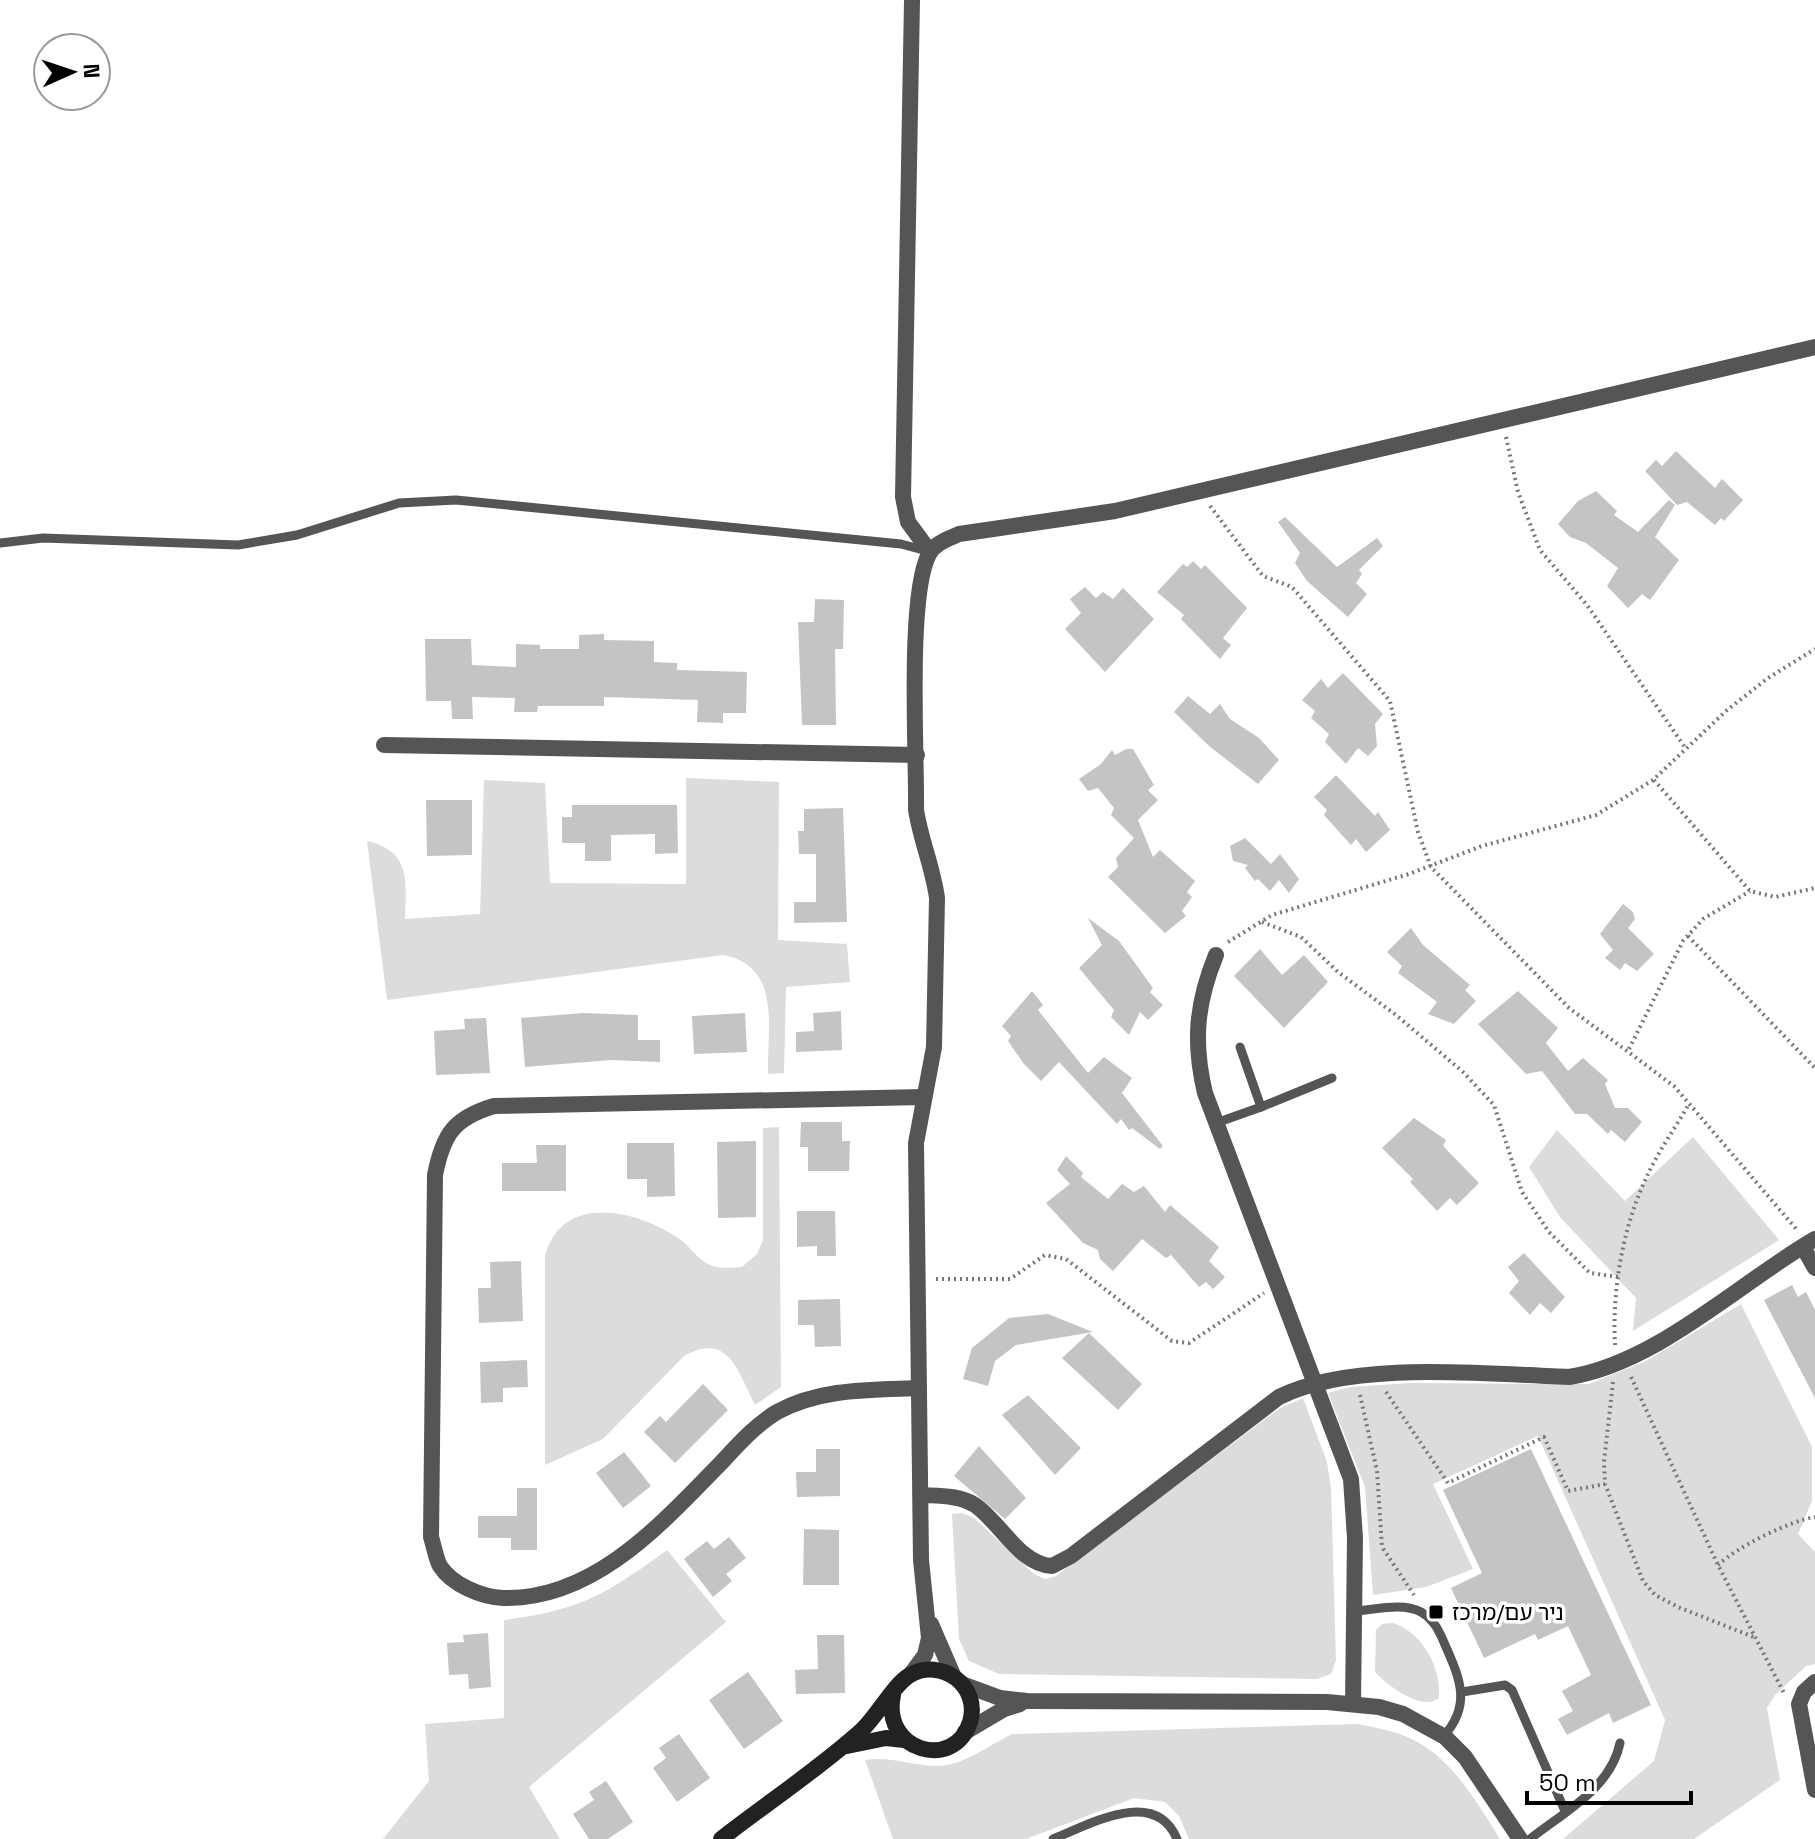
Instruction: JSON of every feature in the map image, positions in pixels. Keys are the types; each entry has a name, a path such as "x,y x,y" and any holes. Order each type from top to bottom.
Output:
{"main road":[{"path":"721,1839 862,1730 911,1674 932,1669 958,1679 972,1707 965,1732 948,1747 937,1750 914,1746 904,1740 893,1724 893,1695"},
{"path":"835,1752 866,1741 904,1740"}],"street":[{"path":"912,0 903,497 908,522 930,552"},
{"path":"911,1674 925,1655 929,1619 921,1560 916,1143 934,1047 937,898 934,874 920,835 916,810 918,588 930,552 959,534 1077,519 1815,347"},
{"path":"384,745 917,755"},
{"path":"1216,955 1196,1024 1196,1057 1216,1123 1351,1479 1353,1703"},
{"path":"919,1388 854,1390 812,1397 775,1413 632,1549 592,1574 555,1590 520,1598 489,1597 463,1586 441,1567 431,1537 435,1175 440,1150 455,1125 468,1114 494,1106 923,1097"},
{"path":"921,1495 955,1497 977,1506 1032,1561 1052,1566 1071,1556 1279,1397 1315,1382 1375,1376 1569,1377 1591,1373 1676,1330 1809,1243 1815,1268"},
{"path":"929,1619 958,1679 1000,1698 1032,1701 1353,1703 1403,1714 1443,1737 1465,1757 1520,1839"},
{"path":"1815,1682 1804,1692 1799,1704 1815,1790"},
{"path":"965,1732 1004,1709 1032,1701"}],"lane":[{"path":"0,543 43,538 238,545 297,535 399,503 456,500 508,502 901,544 930,552"},
{"path":"1240,1047 1261,1107"},
{"path":"1216,1123 1332,1078"},
{"path":"1354,1611 1407,1607 1428,1617 1436,1625 1462,1683 1458,1716 1443,1737"},
{"path":"1462,1692 1505,1685 1512,1690 1565,1811"},
{"path":"1530,1839 1604,1780 1616,1763 1620,1743"},
{"path":"1053,1839 1123,1813 1143,1809 1158,1817 1177,1839"}],"path":[{"path":"1502,420 1518,492 1540,550 1587,605 1686,749"},
{"path":"1199,491 1263,576 1292,587 1390,701 1418,832 1431,867 1569,1008 1674,1086 1809,1243"},
{"path":"1216,955 1232,937 1261,921 1431,867 1482,846 1596,815 1653,780 1757,686 1815,649"},
{"path":"1653,780 1750,891 1775,897 1815,888"},
{"path":"1629,1050 1661,980 1688,936 1703,919 1750,891"},
{"path":"1261,921 1301,937 1338,972 1396,1015 1463,1072 1494,1105 1522,1192 1549,1232 1590,1273 1619,1277"},
{"path":"1688,936 1815,1068"},
{"path":"1689,1104 1647,1175 1622,1253 1613,1314 1619,1361 1604,1462 1605,1484 1643,1581 1655,1595 1756,1638"},
{"path":"918,1279 1010,1279 1045,1255 1066,1259 1172,1341 1189,1343 1278,1284"},
{"path":"1619,1361 1718,1565 1802,1727"},
{"path":"1375,1376 1448,1483 1544,1437 1568,1491 1605,1484"},
{"path":"1356,1377 1377,1471 1382,1547 1428,1617"},
{"path":"1718,1565 1726,1557 1785,1527 1815,1517"}],"shaded area":[{"path":"686,778 779,782 778,940 847,944 850,982 786,987 784,1073 768,1074 769,1019 763,985 755,972 742,961 723,955 387,1000 367,841 392,852 399,861 405,881 405,919 480,914 484,780 545,783 550,883 686,884"},
{"path":"779,1127 781,1387 755,1405 730,1359 712,1348 699,1350 684,1356 603,1439 545,1465 545,1256 554,1236 567,1222 584,1215 602,1212 622,1215 661,1228 710,1265 742,1267 757,1254 763,1240 763,1128"},
{"path":"1557,1130 1625,1201 1693,1137 1779,1240 1633,1331 1636,1298 1560,1217 1529,1167"},
{"path":"1741,1304 1812,1447 1812,1501 1798,1534 1815,1552 1815,1664 1806,1666 1775,1695 1767,1708 1780,1780 1694,1839 1563,1839 1654,1761 1665,1720 1538,1436 1433,1484 1473,1569 1426,1587 1373,1595 1365,1487 1328,1393 1350,1387 1410,1383 1589,1384 1646,1361"},
{"path":"1303,1398 1327,1462 1331,1488 1336,1660 1331,1674 1317,1679 999,1674 969,1661 959,1639 952,1514 962,1513 974,1518 1034,1574 1045,1579 1056,1576 1280,1408"},
{"path":"667,1550 726,1622 529,1787 560,1839 383,1839 429,1781 425,1724 504,1718 504,1620 553,1611 591,1598 626,1579"},
{"path":"1393,1623 1413,1635 1428,1653 1437,1675 1439,1698 1424,1702 1415,1700 1375,1672 1376,1630 1382,1624"},
{"path":"1357,1724 1405,1736 1435,1754 1460,1780 1500,1839 1189,1839 1179,1816 1165,1802 1134,1798 1026,1839 893,1839 865,1760 945,1765 965,1759 1012,1734"}],"building":[{"path":"1676,451 1715,488 1722,479 1743,500 1724,521 1721,518 1715,525 1687,502 1677,505 1645,471 1656,460 1662,466"},
{"path":"1596,491 1617,511 1614,515 1638,532 1669,500 1675,505 1655,537 1679,560 1650,600 1642,594 1628,608 1607,586 1618,568 1586,543 1570,537 1558,524 1578,501"},
{"path":"1285,517 1337,567 1377,538 1383,546 1359,570 1362,574 1356,583 1367,594 1348,617 1307,581 1295,563 1300,553 1278,522"},
{"path":"1193,561 1201,569 1205,565 1247,608 1223,638 1231,645 1220,659 1181,619 1184,615 1157,592 1183,564 1187,567"},
{"path":"1085,587 1096,598 1103,592 1113,599 1123,588 1154,619 1105,672 1065,629 1081,613 1070,599"},
{"path":"815,599 844,600 843,649 835,649 836,725 802,725 798,622 814,622"},
{"path":"604,634 604,640 654,641 654,662 677,663 677,670 747,672 746,713 723,713 723,723 697,722 698,700 604,697 604,706 538,706 537,712 514,712 515,698 472,697 473,719 452,719 451,701 426,701 425,639 471,639 472,665 516,667 516,644 540,645 540,649 579,649 579,635"},
{"path":"1343,673 1383,714 1375,724 1377,746 1368,756 1358,748 1346,764 1325,742 1329,734 1311,718 1315,711 1302,700 1321,679 1328,688"},
{"path":"1188,696 1210,714 1220,704 1230,719 1259,738 1279,760 1258,784 1209,746 1174,712"},
{"path":"1133,749 1154,785 1148,790 1158,800 1138,820 1153,857 1160,850 1195,881 1187,892 1192,897 1182,911 1186,916 1165,933 1108,877 1118,867 1116,858 1134,838 1111,815 1114,808 1098,788 1088,791 1079,779 1101,764 1112,750 1115,755"},
{"path":"1336,775 1375,816 1378,812 1390,830 1366,852 1356,839 1351,845 1324,815 1327,810 1314,797"},
{"path":"426,800 472,800 472,855 427,856"},
{"path":"572,805 677,805 678,853 655,854 655,834 611,835 611,861 585,861 585,843 562,843 562,817 572,817"},
{"path":"843,808 847,922 794,923 794,902 816,902 816,854 799,854 798,831 804,831 804,809"},
{"path":"1245,838 1271,864 1280,854 1299,879 1289,893 1279,880 1270,891 1258,879 1255,881 1245,868 1248,865 1233,861 1230,846"},
{"path":"1623,904 1633,912 1635,919 1628,928 1654,954 1637,971 1625,963 1620,970 1605,958 1613,950 1600,934"},
{"path":"1088,918 1119,941 1153,988 1150,992 1163,1005 1148,1020 1140,1012 1129,1035 1111,1017 1114,1010 1079,968 1102,945"},
{"path":"1411,928 1423,945 1470,985 1465,990 1476,1001 1454,1024 1428,1014 1437,1002 1398,973 1402,966 1387,952"},
{"path":"1260,949 1282,975 1304,955 1328,982 1284,1028 1234,976"},
{"path":"1032,991 1043,1005 1038,1010 1088,1073 1104,1057 1132,1078 1122,1093 1163,1146 1160,1149 1132,1128 1129,1130 1121,1119 1117,1124 1059,1062 1041,1081 1024,1064 1008,1041 1011,1036 1002,1026"},
{"path":"1518,991 1558,1028 1546,1043 1568,1071 1583,1058 1608,1080 1605,1084 1615,1108 1628,1108 1642,1122 1625,1142 1611,1130 1608,1134 1587,1114 1575,1114 1542,1071 1526,1074 1478,1024"},
{"path":"841,1011 842,1050 796,1052 796,1032 814,1031 813,1013"},
{"path":"583,1013 638,1015 638,1040 660,1040 660,1062 611,1060 525,1067 521,1018"},
{"path":"745,1013 747,1052 694,1054 692,1016"},
{"path":"486,1018 490,1073 436,1075 434,1031 465,1029 464,1019"},
{"path":"1414,1118 1446,1140 1443,1146 1479,1183 1457,1205 1450,1198 1437,1211 1410,1182 1413,1179 1382,1148"},
{"path":"801,1122 842,1122 842,1141 850,1141 849,1171 808,1171 808,1147 800,1147"},
{"path":"756,1141 756,1217 718,1218 717,1142"},
{"path":"627,1143 674,1143 675,1196 647,1197 647,1179 627,1179"},
{"path":"536,1145 566,1145 566,1191 502,1191 502,1163 537,1163"},
{"path":"1066,1156 1083,1173 1081,1177 1108,1199 1122,1184 1134,1192 1144,1186 1165,1212 1170,1205 1219,1247 1209,1261 1225,1277 1213,1289 1206,1282 1199,1287 1171,1255 1166,1258 1142,1239 1113,1271 1100,1259 1098,1250 1083,1243 1046,1203 1070,1184 1057,1170"},
{"path":"797,1211 835,1211 836,1256 817,1256 817,1246 797,1247"},
{"path":"1524,1253 1565,1297 1551,1313 1540,1303 1530,1315 1509,1293 1519,1281 1508,1267"},
{"path":"521,1261 523,1321 479,1323 478,1288 491,1288 490,1262"},
{"path":"1792,1285 1798,1297 1806,1292 1815,1310 1815,1398 1764,1300"},
{"path":"840,1299 841,1346 815,1347 814,1325 798,1325 798,1300"},
{"path":"1048,1314 1093,1332 1016,1345 995,1361 988,1386 963,1379 972,1348 1009,1318"},
{"path":"1089,1333 1142,1384 1118,1410 1062,1358"},
{"path":"527,1360 528,1387 503,1388 503,1402 481,1403 480,1362"},
{"path":"703,1384 728,1410 675,1463 644,1432 660,1416 666,1422"},
{"path":"1028,1395 1081,1448 1055,1475 1002,1415"},
{"path":"979,1446 1026,1498 1005,1519 954,1476"},
{"path":"816,1449 840,1449 840,1496 797,1497 796,1472 816,1472"},
{"path":"1531,1449 1651,1705 1613,1723 1609,1713 1567,1735 1558,1719 1573,1711 1562,1691 1591,1675 1568,1626 1538,1640 1535,1634 1484,1658 1451,1588 1482,1573 1443,1490"},
{"path":"624,1452 651,1486 623,1508 596,1473"},
{"path":"517,1488 537,1488 537,1550 511,1550 511,1538 478,1538 478,1516 517,1516"},
{"path":"804,1529 839,1530 839,1585 803,1585"},
{"path":"729,1537 746,1558 726,1574 732,1581 713,1597 684,1559 707,1541 714,1549"},
{"path":"488,1633 491,1687 469,1689 468,1674 449,1675 447,1643 464,1642 463,1635"},
{"path":"817,1635 844,1635 845,1693 796,1694 795,1670 818,1669"},
{"path":"748,1672 783,1721 744,1749 709,1700"},
{"path":"679,1734 710,1778 677,1802 653,1768 666,1758 659,1748"},
{"path":"606,1781 633,1822 608,1839 589,1839 573,1814 594,1800 589,1792"}],"place":[{"name":"ניר עם/מרכז","path":"1436,1612"}]}
